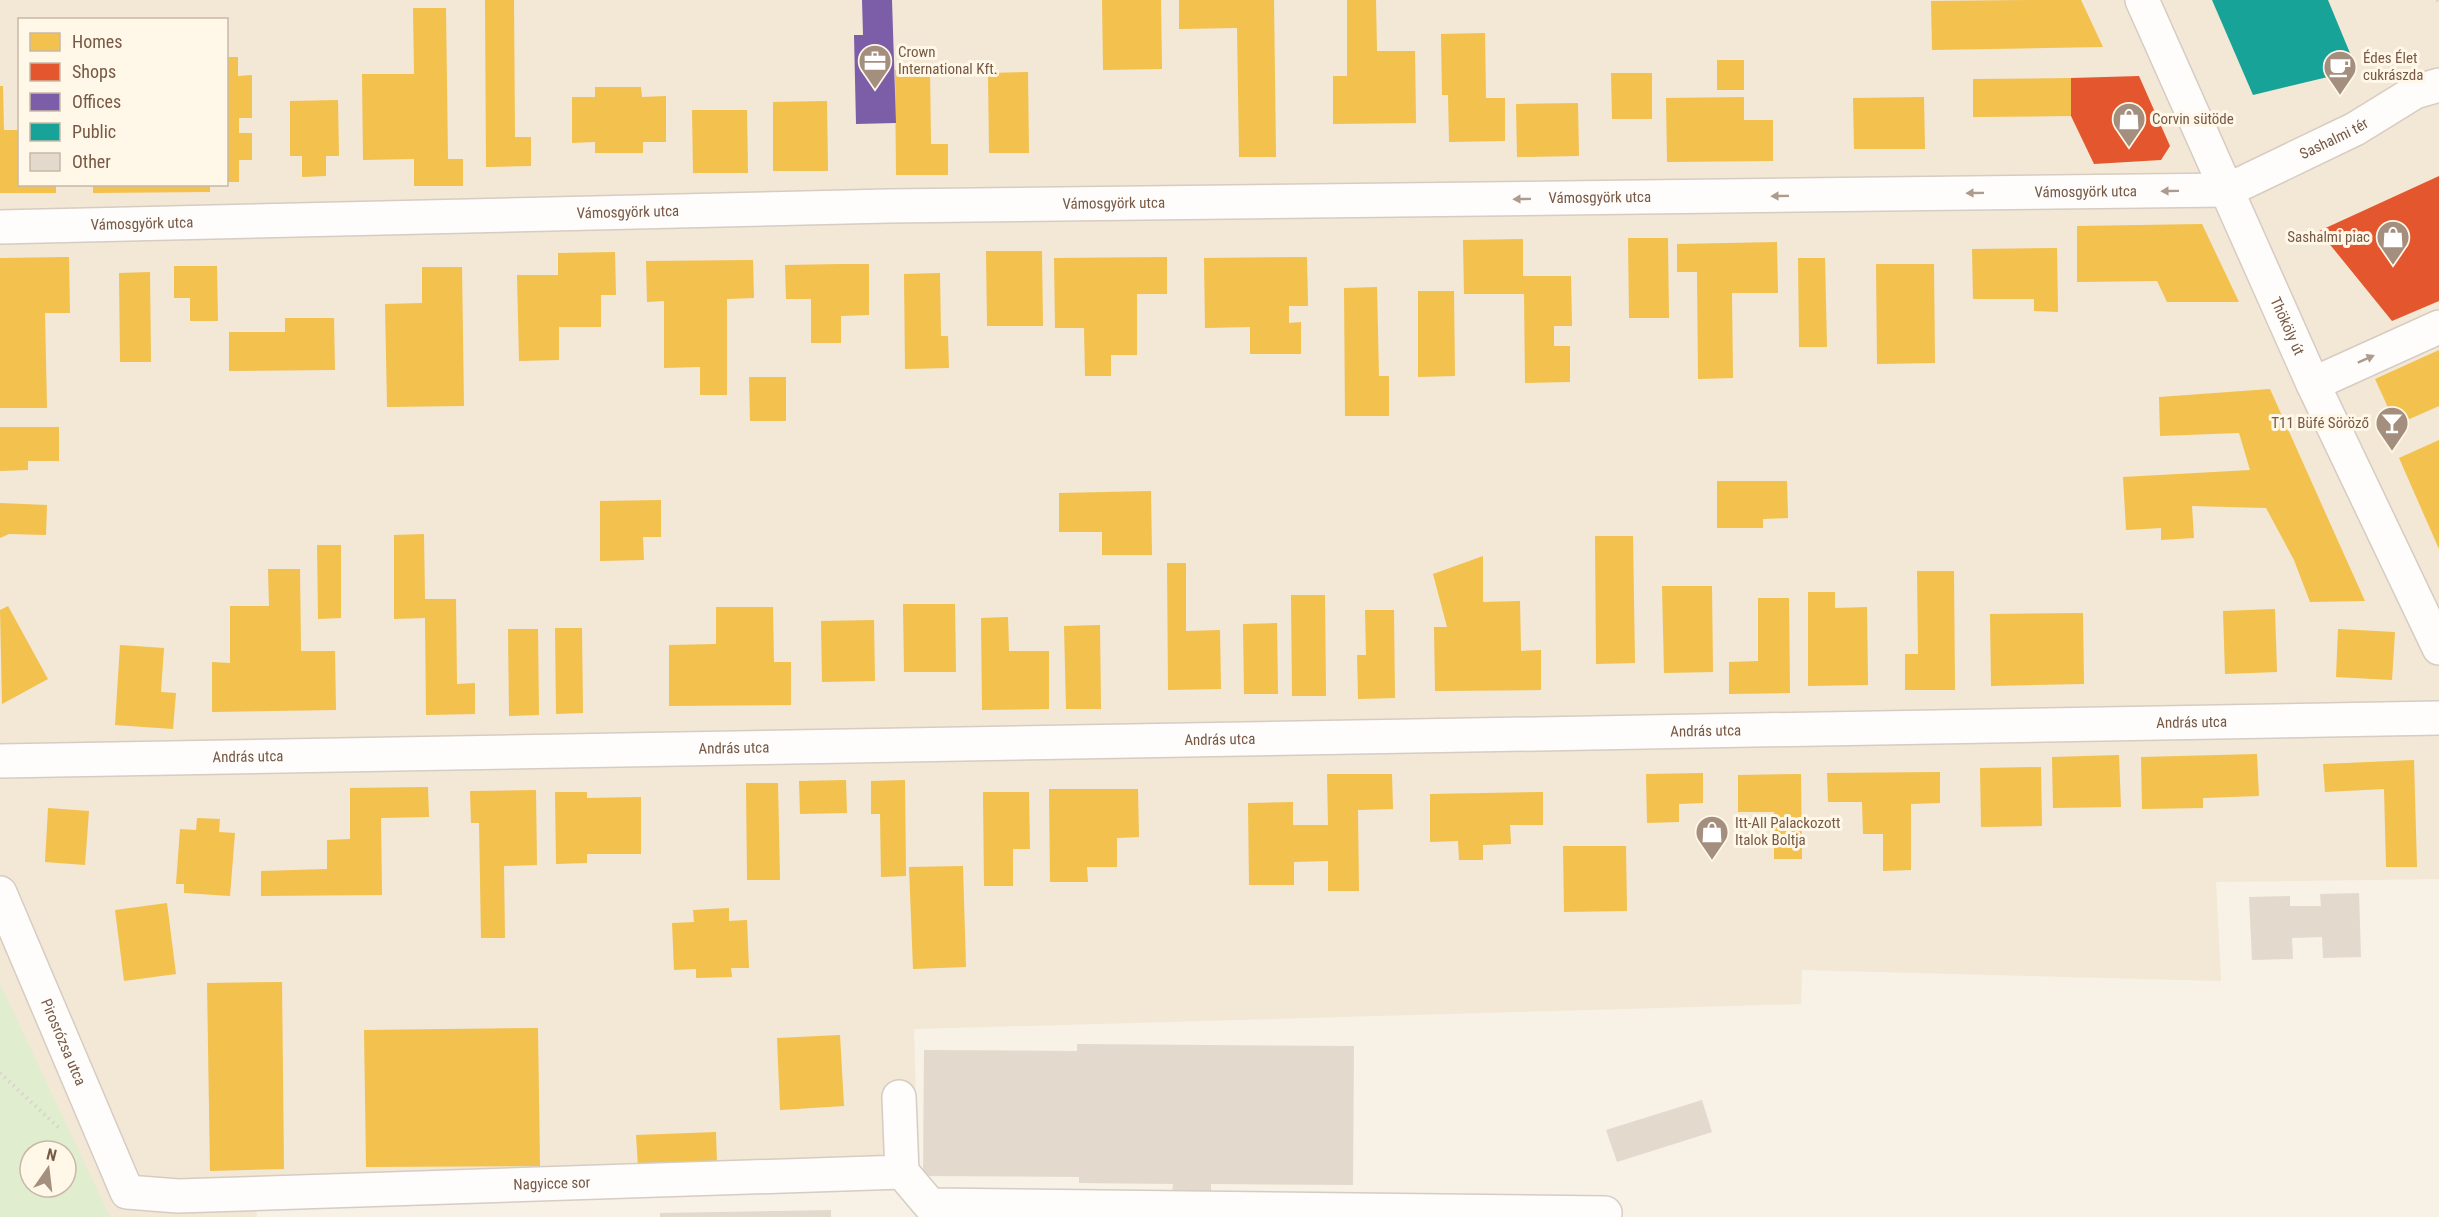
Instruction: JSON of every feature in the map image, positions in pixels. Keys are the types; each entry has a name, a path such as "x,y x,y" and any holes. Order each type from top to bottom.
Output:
{"street":[{"name":"Thököly út","path":"2142,0 2313,384 2439,648"},
{"name":"Sashalmi tér","path":"2228,190 2355,129 2415,92 2439,85"},
{"name":"Vámosgyörk utca","path":"0,227 888,206 2228,190"},
{"path":"2313,384 2439,327"},
{"name":"András utca","path":"0,761 2439,718"},
{"name":"Pirosrózsa utca","path":"0,893 127,1192"},
{"path":"899,1097 902,1172 930,1204 1605,1213"},
{"name":"Nagyicce sor","path":"127,1192 178,1196 902,1172"}],"shaded area":[{"path":"0,0 2439,0 2439,879 2216,882 2221,981 1802,970 1801,1004 914,1029 918,1190 256,1204 257,1217 0,1217"}],"green space":[{"path":"0,984 73,1139 18,1139 18,1199 78,1199 78,1149 110,1217 0,1217"}],"building: Homes":[{"path":"485,0 514,0 515,137 531,137 531,166 486,167"},
{"path":"1102,0 1161,0 1162,69 1103,70"},
{"path":"1179,0 1274,0 1276,157 1239,157 1237,28 1179,29"},
{"path":"1347,0 1376,0 1377,51 1415,51 1416,123 1333,124 1333,76 1347,76"},
{"path":"2081,0 2103,47 1932,50 1931,1"},
{"path":"413,8 446,8 448,159 463,159 463,186 414,186 414,159 363,160 362,74 414,74"},
{"path":"1485,33 1486,98 1505,98 1505,141 1449,142 1448,95 1442,95 1441,34"},
{"path":"228,57 238,57 238,76 252,75 252,118 239,118 239,133 252,133 252,160 239,160 239,182 228,182"},
{"path":"1717,60 1744,60 1744,90 1717,90"},
{"path":"930,69 931,144 948,144 948,175 896,175 895,70"},
{"path":"1028,72 1029,153 989,153 988,73"},
{"path":"1611,73 1652,73 1652,119 1612,119"},
{"path":"2071,78 2071,116 1973,117 1973,79"},
{"path":"0,86 3,86 4,130 18,130 18,186 56,186 56,193 0,193"},
{"path":"595,87 641,87 642,97 666,96 666,142 643,142 643,153 595,153 595,142 572,143 572,97 595,97"},
{"path":"1744,97 1744,120 1773,120 1773,161 1667,162 1666,98"},
{"path":"1924,97 1925,149 1854,149 1853,98"},
{"path":"338,100 339,156 326,156 326,176 302,177 302,156 290,156 290,101"},
{"path":"827,101 828,171 773,171 773,102"},
{"path":"1578,103 1579,156 1517,157 1516,104"},
{"path":"692,110 747,110 748,173 693,173"},
{"path":"93,186 210,186 210,192 93,193"},
{"path":"2202,224 2239,302 2167,302 2157,281 2077,282 2077,226"},
{"path":"1628,238 1668,238 1669,318 1629,318"},
{"path":"1523,239 1523,276 1571,276 1572,326 1554,326 1554,346 1570,346 1570,382 1525,383 1524,294 1464,294 1463,240"},
{"path":"1777,242 1778,293 1732,293 1733,378 1698,379 1697,272 1677,272 1677,244"},
{"path":"2057,248 2058,312 2034,311 2034,299 1973,299 1972,249"},
{"path":"986,251 1042,251 1043,326 987,326"},
{"path":"615,252 616,295 601,295 601,327 559,327 559,360 519,361 517,275 558,275 558,253"},
{"path":"69,257 70,313 45,313 47,408 0,408 0,258"},
{"path":"1167,257 1167,294 1137,294 1137,355 1111,355 1111,376 1085,376 1084,328 1055,328 1054,258"},
{"path":"1307,257 1308,306 1289,306 1289,323 1301,322 1301,354 1250,354 1250,327 1205,328 1204,258"},
{"path":"1798,258 1825,258 1827,347 1799,347"},
{"path":"753,260 754,298 727,299 727,395 700,395 700,367 664,368 664,301 647,302 646,261"},
{"path":"869,264 869,315 841,316 841,343 811,343 811,299 786,299 785,265"},
{"path":"1876,264 1934,264 1935,363 1877,364"},
{"path":"174,266 217,266 218,321 190,321 190,298 174,298"},
{"path":"422,267 462,267 464,406 387,407 385,304 422,303"},
{"path":"150,272 151,362 120,362 119,273"},
{"path":"940,273 941,336 948,336 949,368 905,369 904,274"},
{"path":"1377,287 1379,376 1389,376 1389,416 1345,416 1344,288"},
{"path":"1418,291 1454,291 1455,376 1418,377"},
{"path":"285,318 334,318 335,370 229,371 229,332 285,332"},
{"path":"2439,350 2439,406 2396,425 2375,379"},
{"path":"749,377 786,377 786,421 750,421"},
{"path":"2270,389 2365,601 2310,602 2294,560 2266,508 2192,506 2194,538 2161,540 2161,528 2126,530 2123,477 2250,470 2239,433 2160,436 2159,397"},
{"path":"0,427 59,427 59,461 28,461 28,470 0,471"},
{"path":"2439,440 2439,549 2399,458"},
{"path":"1717,481 1787,481 1788,518 1763,519 1763,528 1717,528"},
{"path":"1151,491 1152,555 1102,555 1102,532 1059,532 1059,493"},
{"path":"661,500 661,537 643,537 644,560 600,561 600,501"},
{"path":"0,503 47,505 46,535 9,534 0,538"},
{"path":"424,534 425,599 456,599 457,684 475,683 475,714 426,715 425,618 394,619 394,535"},
{"path":"1595,536 1633,536 1635,663 1596,664"},
{"path":"317,545 341,545 341,618 318,619"},
{"path":"1483,556 1483,602 1520,601 1521,651 1541,650 1541,690 1435,691 1434,627 1447,627 1433,574"},
{"path":"1167,563 1186,563 1186,631 1220,630 1221,689 1168,690"},
{"path":"268,569 300,569 301,651 335,651 336,710 212,712 212,662 230,663 230,606 269,606"},
{"path":"1917,571 1954,571 1955,690 1905,690 1905,654 1918,654"},
{"path":"1662,586 1712,586 1713,672 1664,673"},
{"path":"1808,592 1835,592 1835,608 1867,607 1868,685 1808,686"},
{"path":"1291,595 1325,595 1326,696 1292,696"},
{"path":"1758,598 1789,598 1790,693 1729,694 1729,662 1758,661"},
{"path":"903,604 955,604 956,672 904,672"},
{"path":"8,606 48,679 2,704 0,610"},
{"path":"716,607 773,607 774,662 791,662 791,705 669,706 669,645 716,644"},
{"path":"2275,609 2277,672 2225,674 2223,611"},
{"path":"1365,610 1394,610 1395,698 1358,699 1357,655 1366,655"},
{"path":"2083,613 2084,684 1991,686 1990,614"},
{"path":"1008,617 1009,651 1049,651 1049,709 982,710 981,618"},
{"path":"874,620 875,681 822,682 821,621"},
{"path":"1277,623 1278,694 1244,694 1243,624"},
{"path":"1100,625 1101,709 1066,709 1064,626"},
{"path":"555,628 582,628 583,713 556,714"},
{"path":"508,629 538,629 539,715 509,716"},
{"path":"2338,629 2395,632 2392,680 2336,677"},
{"path":"120,645 164,648 161,692 176,693 173,729 115,725"},
{"path":"2257,754 2259,796 2203,798 2203,808 2142,809 2141,757"},
{"path":"2119,755 2121,807 2053,808 2052,757"},
{"path":"2414,760 2417,867 2386,867 2384,789 2325,792 2323,764"},
{"path":"2041,767 2042,826 1981,827 1980,768"},
{"path":"1940,772 1940,803 1911,804 1911,870 1883,871 1883,834 1863,834 1862,802 1828,802 1827,773"},
{"path":"1703,773 1703,803 1679,804 1679,822 1647,823 1646,774"},
{"path":"1327,774 1392,774 1393,809 1358,810 1359,891 1328,891 1328,861 1294,862 1294,885 1249,885 1248,803 1293,802 1293,825 1328,825"},
{"path":"1801,774 1802,859 1774,859 1774,812 1738,812 1738,775"},
{"path":"846,780 847,813 800,814 799,781"},
{"path":"905,780 906,876 881,877 880,814 871,814 871,781"},
{"path":"746,783 778,783 780,880 747,880"},
{"path":"428,787 429,817 381,818 382,895 261,896 261,871 327,869 327,840 350,839 350,788"},
{"path":"1049,789 1138,789 1139,837 1117,838 1117,867 1087,867 1088,882 1050,882"},
{"path":"536,790 537,865 504,866 505,938 481,938 479,823 471,823 470,791"},
{"path":"555,792 587,792 587,798 641,797 641,854 587,854 587,863 556,864"},
{"path":"983,792 1029,792 1030,849 1013,849 1013,886 984,886"},
{"path":"1543,792 1543,825 1510,825 1511,844 1483,845 1483,860 1459,860 1458,841 1430,842 1430,794"},
{"path":"48,808 89,811 85,865 45,862"},
{"path":"197,818 220,819 219,832 235,833 230,896 184,893 184,884 176,884 180,829 196,830"},
{"path":"1563,846 1626,846 1627,911 1564,912"},
{"path":"963,866 966,967 913,969 909,867"},
{"path":"167,903 176,974 124,981 115,910"},
{"path":"729,908 729,921 747,920 749,968 731,968 732,977 696,978 696,969 674,970 672,923 694,922 693,910"},
{"path":"282,982 284,1169 210,1171 207,983"},
{"path":"538,1028 540,1166 366,1167 364,1030"},
{"path":"840,1035 844,1106 780,1110 777,1038"},
{"path":"716,1132 717,1164 638,1167 636,1135"}],"building: Shops":[{"path":"2139,76 2170,146 2161,160 2094,164 2071,116 2071,78"},
{"name":"Sashalmi piac","path":"2439,176 2439,301 2392,321 2319,231"}],"building: Offices":[{"path":"862,0 892,0 896,123 856,124 854,35 863,35"}],"building: Public":[{"path":"2212,0 2328,0 2357,70 2253,95"}],"building: Other":[{"path":"2359,893 2361,957 2323,958 2322,937 2292,938 2293,959 2252,960 2249,897 2290,896 2290,906 2321,906 2320,894"},
{"path":"1077,1044 1354,1046 1353,1185 1211,1184 1211,1195 1172,1195 1173,1184 1079,1183 1079,1177 923,1176 924,1050 1077,1051"},
{"path":"1702,1100 1712,1132 1617,1162 1606,1130"},
{"path":"831,1210 831,1217 660,1217 660,1213"}],"place":[{"name":"Crown International Kft.","path":"875,90"},
{"name":"Édes Élet cukrászda","path":"2340,96"},
{"name":"Corvin sütöde","path":"2129,148"},
{"name":"Sashalmi piac","path":"2393,266"},
{"name":"T11 Büfé Söröző","path":"2392,452"},
{"name":"Itt-All Palackozott Italok Boltja","path":"1712,861"}]}
